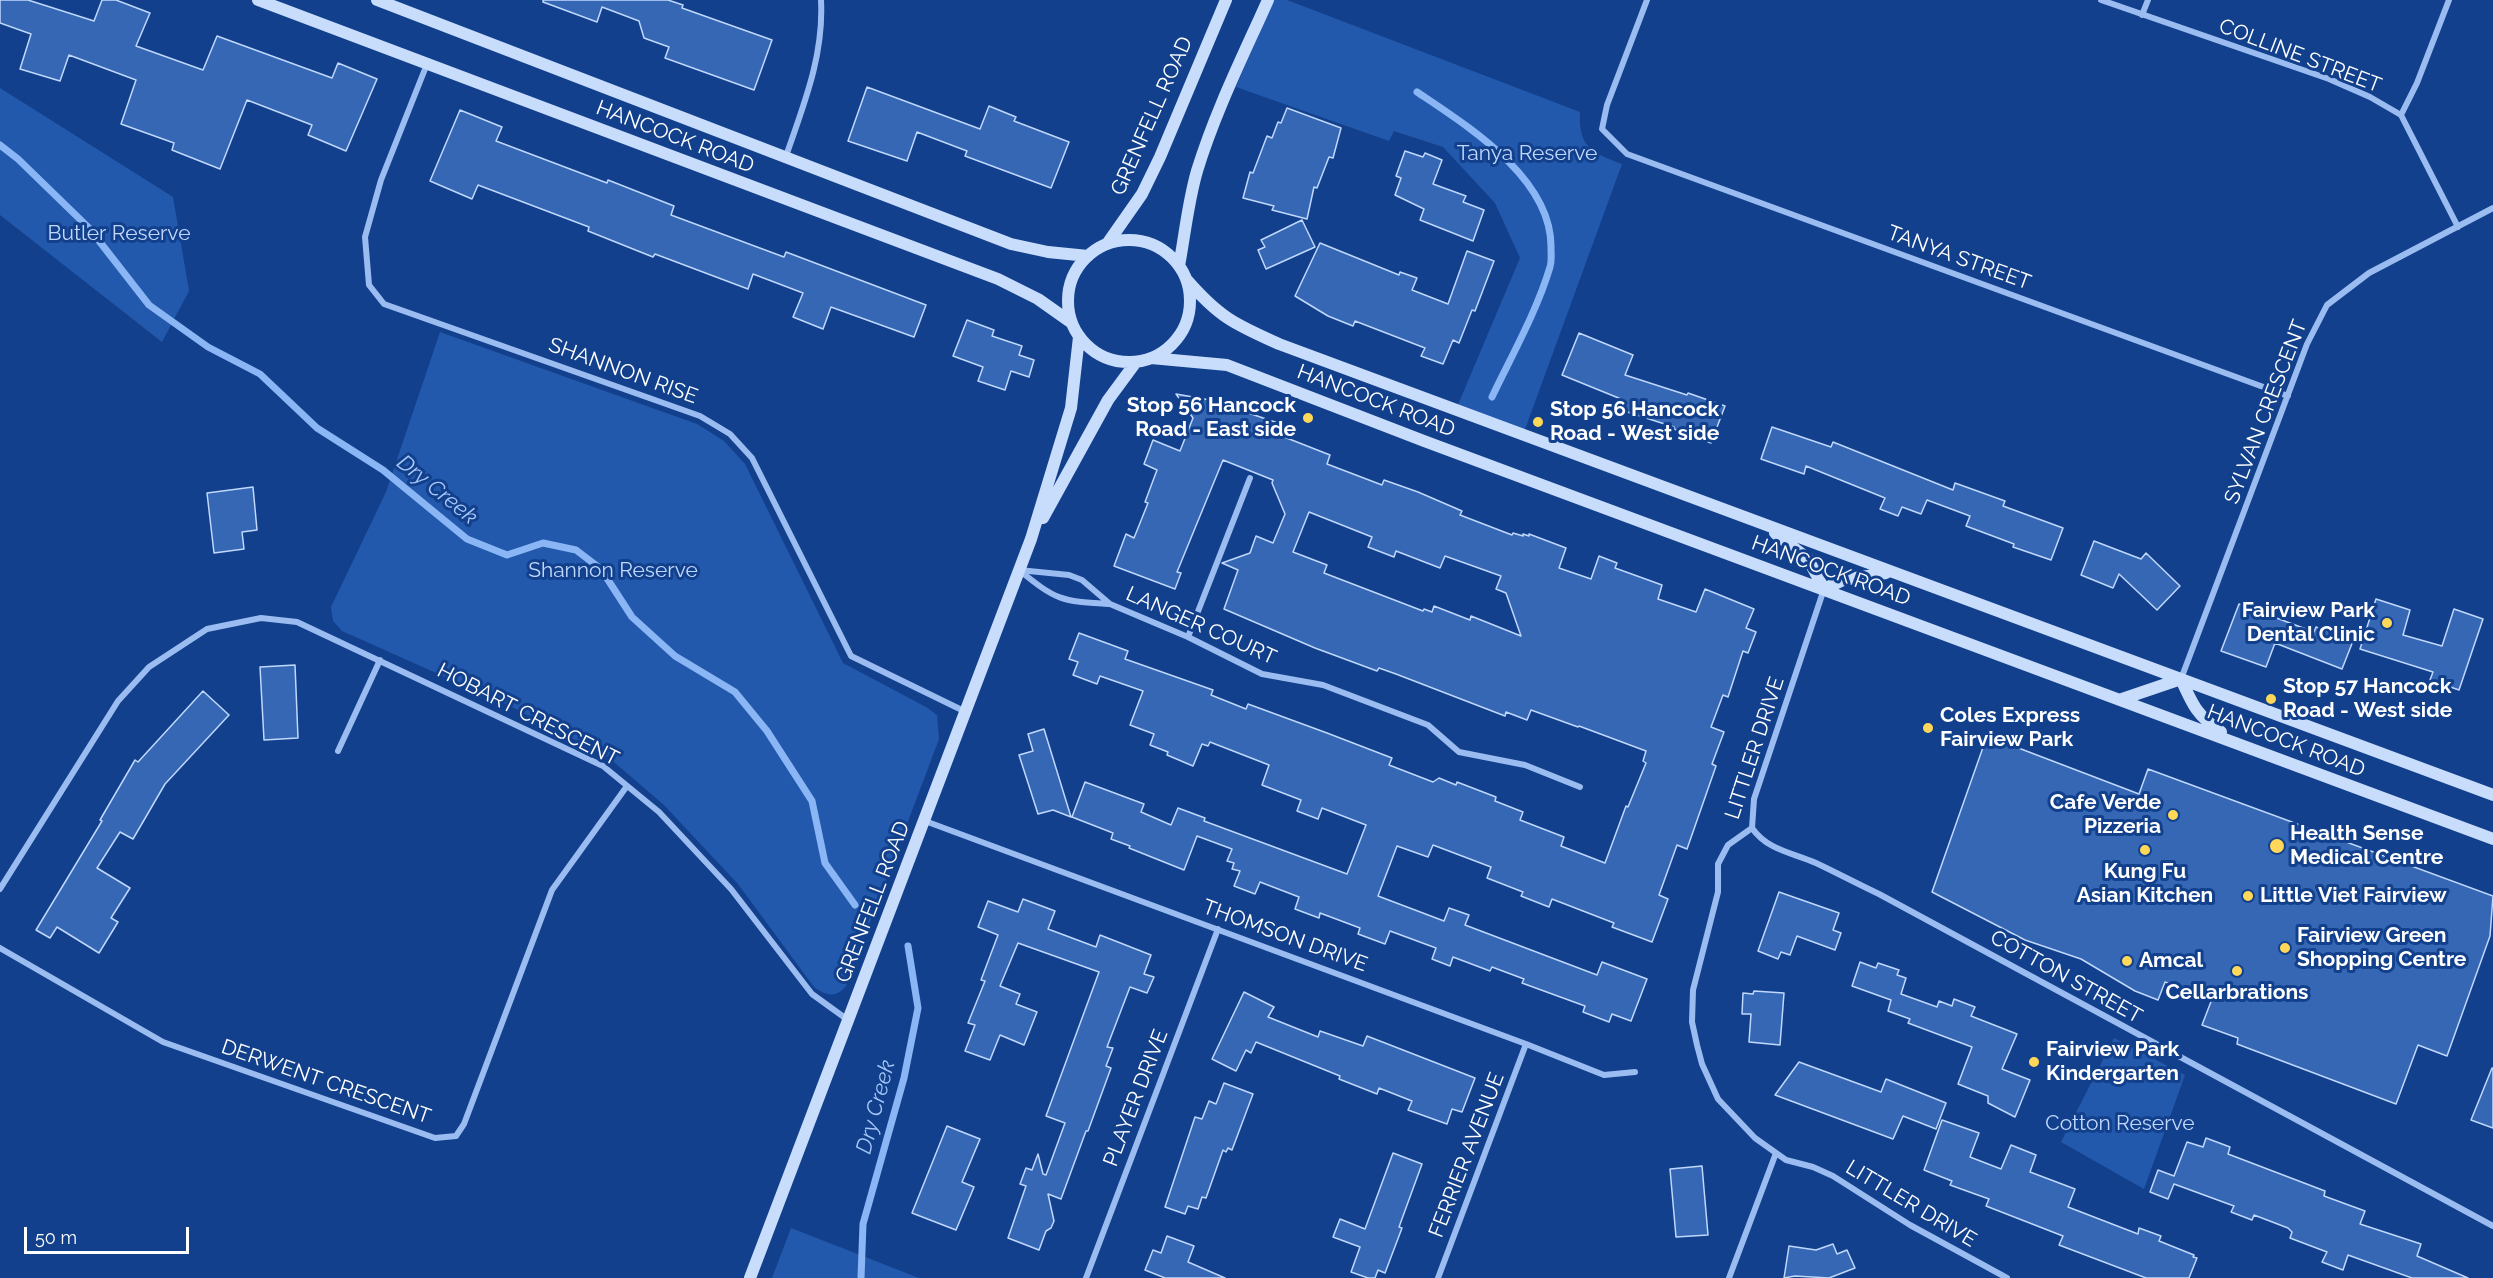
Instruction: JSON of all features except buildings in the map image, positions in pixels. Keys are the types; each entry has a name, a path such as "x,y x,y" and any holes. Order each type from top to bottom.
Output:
{"main road":[{"name":"HANCOCK ROAD","path":"258,0 998,279 1031,295 1072,323"},
{"name":"HANCOCK ROAD","path":"376,0 1011,244 1048,252 1088,256"},
{"name":"GRENFELL ROAD","path":"1107,244 1142,194 1160,158 1226,0"},
{"path":"1179,266 1191,195 1201,160 1228,90 1268,0"},
{"path":"1127,240 1147,242 1165,251 1179,266 1186,279 1190,302 1185,326 1171,346 1151,358 1136,362 1120,362 1090,349 1079,337 1072,323 1068,305 1069,287 1076,270 1088,256 1107,244 1127,240"},
{"name":"HANCOCK ROAD","path":"1186,279 1208,305 1220,315 1250,331 2493,795"},
{"name":"GRENFELL ROAD","path":"750,1278 1031,539 1071,408 1079,337"},
{"name":"HANCOCK ROAD","path":"1151,358 1227,365 2493,839"},
{"name":"GRENFELL ROAD","path":"1031,539 1108,400 1136,362"},
{"path":"1762,524 1808,559 1824,589 1856,576 1893,572"},
{"path":"2122,699 2181,679 2190,701 2201,718 2236,742"}],"street":[{"path":"786,156 818,55 822,23 820,0"},
{"name":"TANYA STREET","path":"1647,0 1607,105 1602,129 1619,148 1628,154 2288,396"},
{"name":"COLLINE STREET","path":"2101,0 2329,79 2370,97 2401,115 2458,227"},
{"path":"2142,15 2148,0"},
{"path":"2401,115 2417,83 2449,0"},
{"name":"SHANNON RISE","path":"427,64 381,180 366,237 369,285 384,304 700,416 730,434 752,458 851,656 966,712"},
{"name":"SYLVAN CRESCENT","path":"2181,679 2307,344 2327,305 2369,273 2493,208"},
{"path":"1188,637 1250,478"},
{"name":"LANGER COURT","path":"1019,570 1069,574 1082,580 1110,604"},
{"name":"LANGER COURT","path":"1019,570 1047,593 1059,599 1110,604 1188,637 1262,674 1323,685 1428,725 1459,752 1525,765 1580,787"},
{"name":"LITTLER DRIVE","path":"1824,589 1754,799 1752,828 1728,845 1718,864 1718,892 1693,990 1692,1022 1702,1064 1718,1099 1755,1138 1776,1153 1786,1160 1813,1167 1833,1176 1910,1225 2007,1278"},
{"name":"HOBART CRESCENT","path":"0,889 118,701 149,667 207,629 261,618 297,622 603,766 659,812 731,889 812,994 848,1020"},
{"path":"338,752 380,660"},
{"name":"DERWENT CRESCENT","path":"0,948 163,1042 435,1138 456,1136 464,1124 552,890 627,786"},
{"name":"THOMSON DRIVE","path":"925,821 1604,1075 1635,1072"},
{"name":"COTTON STREET","path":"1752,828 1757,836 1772,847 1814,863 1879,894 2493,1226"},
{"name":"PLAYER DRIVE","path":"1086,1278 1218,929"},
{"name":"FERRIER AVENUE","path":"1438,1278 1526,1044"},
{"path":"1730,1278 1776,1153"}],"green space":[{"name":"Tanya Reserve","path":"1273,0 1287,0 1580,112 1584,141 1595,152 1622,164 1524,432 1457,407 1520,258 1495,203 1443,147 1394,131 1389,141 1236,87"},
{"name":"Butler Reserve","path":"0,88 173,197 189,291 162,342 0,215"},
{"name":"Shannon Reserve","path":"440,332 697,424 724,441 745,464 843,663 937,715 939,739 846,986 842,990 835,994 827,994 814,987 738,884 664,805 608,757 508,705 342,631 333,621 331,607 386,492"},
{"name":"Cotton Reserve","path":"2114,1038 2185,1075 2144,1189 2061,1142"},
{"path":"791,1228 919,1278 772,1278"}],"waterway":[{"path":"1417,92 1460,121 1504,157 1523,178 1538,200 1548,224 1551,260 1545,283 1492,397"},
{"name":"Dry Creek","path":"0,145 18,159 89,228 149,305 208,347 260,374 317,428 383,470 467,539 507,555 543,543 576,550 601,569 632,617 675,656 735,692 767,731 812,801 825,863 855,905"},
{"name":"Dry Creek","path":"861,1278 863,1224 904,1078 918,1008 908,946"}],"place":[{"name":"Stop 56 Hancock Road - East side","path":"1308,418"},
{"name":"Stop 56 Hancock Road - West side","path":"1538,422"},
{"name":"Fairview Park Dental Clinic","path":"2387,623"},
{"name":"Stop 57 Hancock Road - West side","path":"2271,699"},
{"name":"Coles Express Fairview Park","path":"1928,728"},
{"name":"Cafe Verde Pizzeria","path":"2173,815"},
{"name":"Health Sense Medical Centre","path":"2277,846"},
{"name":"Kung Fu Asian Kitchen","path":"2145,850"},
{"name":"Little Viet Fairview","path":"2248,896"},
{"name":"Fairview Green Shopping Centre","path":"2285,948"},
{"name":"Amcal","path":"2127,961"},
{"name":"Cellarbrations","path":"2237,971"},
{"name":"Fairview Park Kindergarten","path":"2034,1062"}]}
